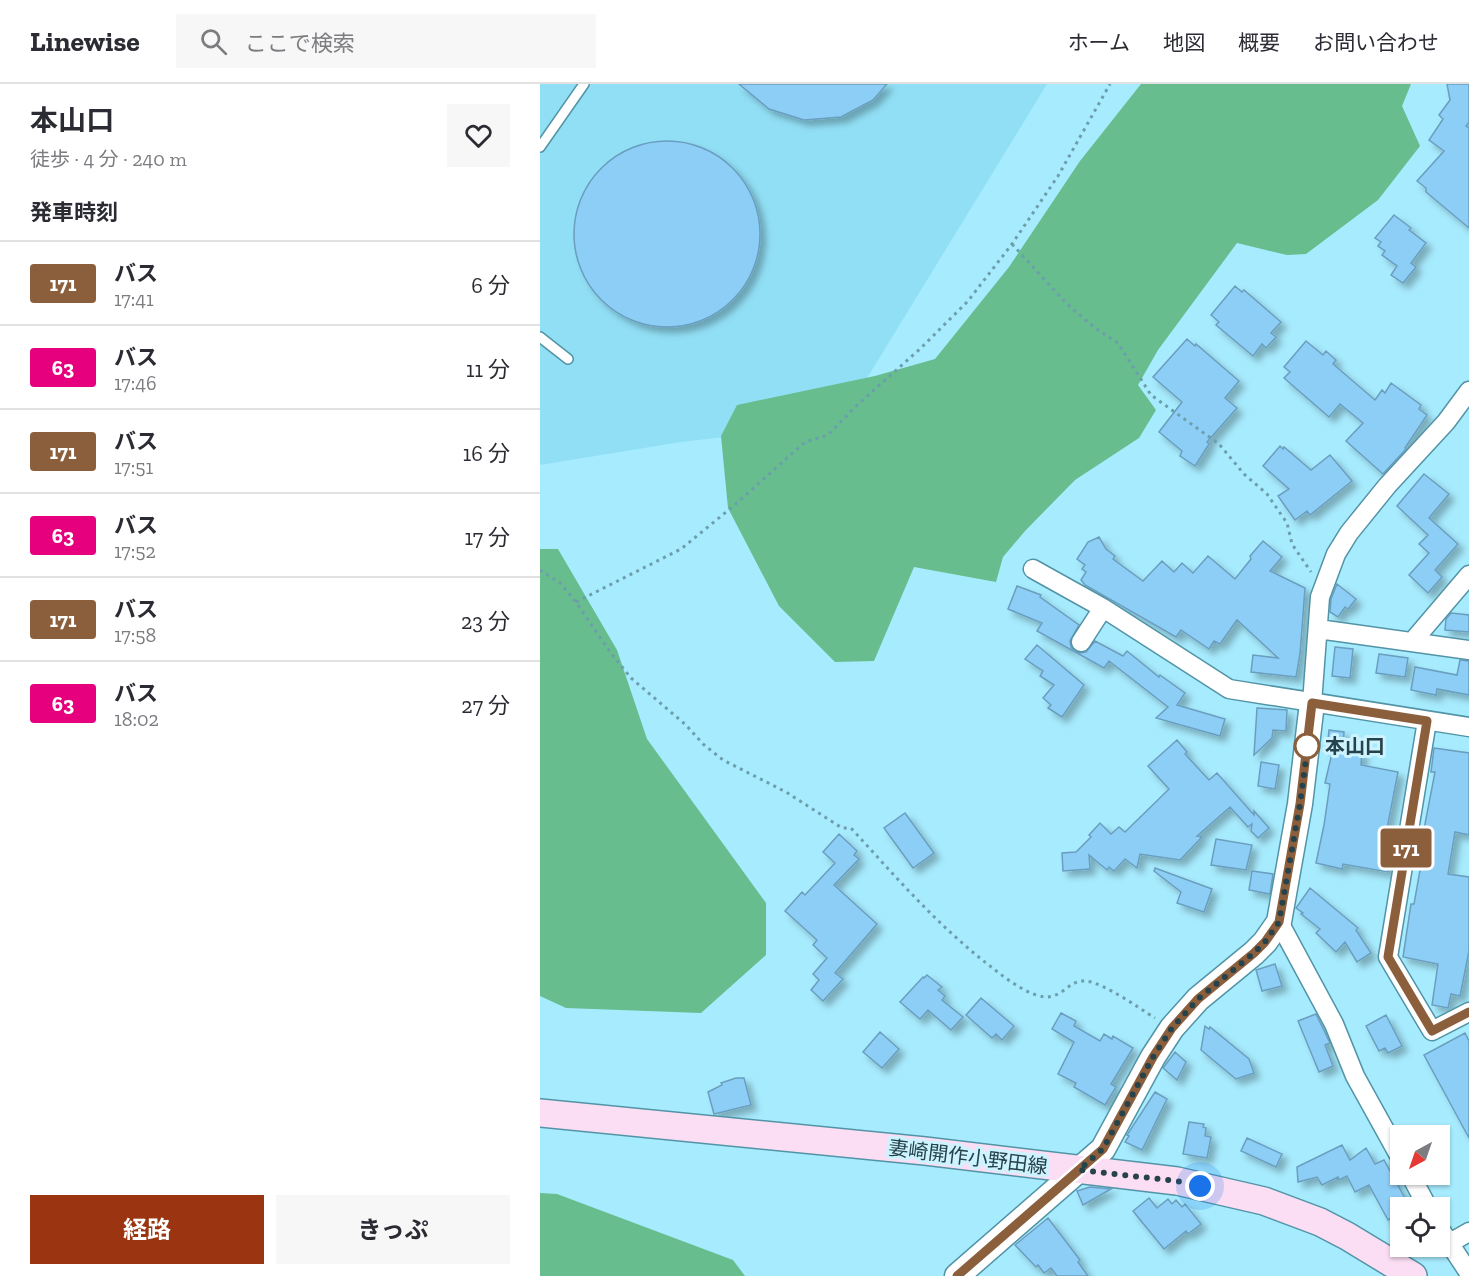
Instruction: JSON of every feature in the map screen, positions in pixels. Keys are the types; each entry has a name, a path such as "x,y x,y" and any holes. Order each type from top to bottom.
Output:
{"main road":[{"name":"妻崎開作小野田線","path":"540,1113 925,1151 1177,1181 1264,1201 1329,1227 1413,1276"}],"street":[{"path":"957,1276 1103,1149 1153,1057 1172,1028 1198,999 1254,953 1279,922 1300,804 1312,703 1320,597 1324,585 1336,554 1350,533 1386,486 1446,422 1469,391"},
{"path":"1033,569 1103,608 1229,689 1469,727"},
{"path":"1412,642 1469,575"},
{"path":"1081,642 1103,608"},
{"path":"1318,629 1469,650"},
{"path":"1427,721 1388,957 1432,1031 1469,1012"},
{"path":"1279,922 1334,1024 1355,1076 1390,1139"},
{"path":"1450,1235 1469,1232"},
{"path":"1450,1245 1469,1273"}],"lane":[{"path":"540,147 584,84"},
{"path":"540,337 568,359"}],"path":[{"path":"576,602 681,549 805,442 828,435 968,301 1012,244 1058,176 1110,84"},
{"path":"1012,244 1065,303 1118,343 1151,395 1219,444 1244,474 1267,495 1287,522 1292,544 1309,570 1324,585"},
{"path":"540,570 560,583 631,678 687,725 703,744 723,760 786,792 842,828 851,828 920,903 954,936 1018,987 1037,996 1050,998 1076,983 1086,981 1107,990 1172,1028"}],"shaded area":[{"path":"540,84 1047,84 839,424 681,442 540,465"}],"green space":[{"path":"1141,84 1411,84 1402,106 1420,146 1378,200 1306,254 1287,255 1237,243 1158,350 1138,385 1156,410 1139,438 1075,480 1003,557 996,582 914,567 874,661 835,662 779,606 728,508 721,436 737,405 875,376 935,359 1009,267 1080,161"},
{"path":"540,549 558,549 617,650 647,739 766,903 766,955 701,1013 566,1008 540,996"},
{"path":"540,1193 557,1194 733,1260 745,1276 540,1276"}],"building":[{"path":"739,84 887,84 873,100 841,117 804,120 769,109"},
{"path":"1447,84 1469,84 1469,122 1466,126 1469,128 1469,228 1426,192 1426,188 1417,181 1444,151 1429,140 1443,119 1439,115 1450,100"},
{"path":"676,141 703,148 719,156 733,168 745,182 753,198 759,216 759,252 753,270 745,286 733,300 719,312 703,320 685,326 658,327 631,320 615,312 589,286 575,252 574,225 581,198 589,182 615,156 649,142"},
{"path":"1394,215 1426,243 1411,263 1416,267 1403,283 1391,275 1397,266 1382,255 1385,251 1378,246 1381,242 1375,238"},
{"path":"1235,286 1242,292 1244,290 1281,322 1271,333 1276,337 1266,348 1262,344 1253,356 1216,325 1219,322 1211,315"},
{"path":"1187,339 1239,381 1225,398 1237,408 1207,442 1209,444 1195,466 1180,456 1182,451 1159,432 1182,402 1153,377"},
{"path":"1306,341 1323,355 1326,351 1336,360 1333,364 1375,400 1382,390 1385,393 1391,383 1421,405 1419,409 1427,415 1406,449 1383,474 1346,441 1363,423 1340,404 1329,417 1284,378 1290,372 1284,367"},
{"path":"1280,446 1311,470 1330,455 1352,481 1310,515 1307,511 1295,520 1278,496 1289,489 1263,466"},
{"path":"1424,474 1449,494 1429,518 1458,544 1435,570 1442,577 1428,593 1409,575 1429,553 1419,544 1428,535 1397,506"},
{"path":"1099,537 1106,549 1115,556 1113,559 1143,581 1162,561 1174,572 1182,563 1193,573 1208,556 1235,579 1263,541 1282,557 1270,571 1305,588 1296,677 1251,672 1253,655 1278,658 1237,620 1220,644 1214,641 1209,649 1181,630 1176,637 1085,585 1081,580 1086,572 1082,569 1085,565 1077,559 1088,542"},
{"path":"1337,584 1356,599 1348,609 1345,607 1338,617 1330,612 1331,599"},
{"path":"1017,586 1041,595 1040,597 1079,625 1070,641 1074,651 1086,652 1095,641 1123,656 1127,651 1159,677 1160,675 1185,693 1177,705 1225,719 1220,736 1156,718 1168,707 1109,661 1104,668 1037,631 1042,623 1008,609"},
{"path":"1451,613 1469,615 1469,632 1445,630 1446,619"},
{"path":"1037,645 1084,685 1062,717 1048,708 1051,705 1043,698 1054,685 1040,676 1043,671 1025,659"},
{"path":"1335,647 1353,649 1350,678 1332,676"},
{"path":"1379,654 1408,658 1405,677 1376,673"},
{"path":"1460,660 1469,661 1469,695 1437,689 1436,695 1411,690 1415,667 1457,675"},
{"path":"1257,708 1287,710 1286,731 1273,730 1272,738 1254,755"},
{"path":"1329,730 1344,732 1343,749 1362,751 1361,765 1398,772 1383,849 1392,850 1388,872 1343,864 1342,869 1316,863 1330,784 1325,783 1333,749 1327,749"},
{"path":"1177,740 1187,752 1185,754 1209,780 1217,773 1254,815 1254,811 1269,828 1258,838 1251,831 1252,824 1248,827 1230,807 1197,836 1202,837 1180,860 1140,854 1137,868 1125,859 1114,871 1109,867 1107,870 1089,855 1090,869 1063,871 1062,853 1076,852 1091,837 1089,835 1100,823 1111,834 1119,827 1125,832 1169,789 1148,766"},
{"path":"1434,748 1469,753 1469,835 1455,832 1448,874 1469,877 1469,951 1460,996 1451,994 1448,1008 1432,1005 1438,964 1403,957 1411,904 1414,904 1424,848 1421,848 1435,772 1431,772"},
{"path":"1261,762 1279,765 1275,789 1258,786"},
{"path":"905,813 934,853 913,868 884,828"},
{"path":"839,834 857,851 854,855 859,859 834,885 877,924 835,973 843,979 823,1001 811,990 819,980 813,974 827,958 813,945 817,940 785,911 802,892 805,895 835,863 823,852"},
{"path":"1216,839 1252,845 1246,870 1211,865"},
{"path":"1155,868 1212,889 1204,912 1177,903 1181,892 1154,871"},
{"path":"1252,871 1273,874 1270,894 1249,890"},
{"path":"1310,888 1358,928 1356,930 1371,953 1357,962 1345,942 1336,952 1316,933 1320,929 1296,908"},
{"path":"1275,964 1282,986 1262,991 1256,970"},
{"path":"927,975 942,987 938,990 945,996 942,1000 963,1017 951,1030 928,1010 920,1019 900,1002"},
{"path":"981,998 1014,1026 1002,1040 996,1034 992,1038 966,1015"},
{"path":"1061,1013 1076,1021 1074,1026 1100,1041 1104,1034 1112,1039 1113,1036 1133,1048 1111,1084 1116,1087 1105,1105 1074,1087 1076,1083 1058,1074 1074,1042 1052,1029"},
{"path":"1316,1014 1330,1043 1325,1045 1333,1066 1319,1072 1298,1021"},
{"path":"1386,1015 1402,1046 1388,1053 1385,1048 1379,1051 1366,1026"},
{"path":"1205,1026 1209,1029 1210,1027 1249,1059 1254,1073 1236,1079 1201,1050"},
{"path":"880,1032 899,1049 882,1068 863,1052"},
{"path":"1465,1033 1469,1041 1469,1138 1424,1055"},
{"path":"1175,1052 1186,1062 1177,1080 1163,1068"},
{"path":"744,1078 751,1105 714,1114 708,1092 722,1085 721,1083"},
{"path":"1155,1092 1167,1099 1142,1150 1125,1142 1129,1136 1127,1135"},
{"path":"1189,1122 1204,1124 1205,1136 1211,1137 1207,1158 1183,1154"},
{"path":"1247,1138 1282,1154 1276,1167 1241,1151"},
{"path":"1342,1145 1350,1160 1366,1148 1375,1164 1384,1160 1390,1171 1390,1185 1398,1185 1404,1197 1390,1197 1390,1219 1388,1220 1369,1185 1355,1192 1347,1176 1339,1180 1338,1177 1322,1185 1317,1177 1298,1182 1297,1167"},
{"path":"1090,1187 1111,1189 1083,1205 1077,1191"},
{"path":"1149,1198 1157,1208 1168,1199 1172,1204 1176,1200 1182,1207 1185,1204 1201,1224 1188,1234 1186,1231 1164,1249 1133,1211"},
{"path":"1048,1218 1080,1260 1078,1262 1088,1276 1057,1276 1051,1268 1044,1273 1015,1245"}],"bus line":[{"name":"171","path":"957,1276 1103,1149 1153,1057 1172,1028 1198,999 1254,953 1279,922 1300,804 1312,703 1427,721 1388,957 1432,1031 1469,1012"}],"place":[{"name":"本山口","path":"1307,746"}],"route":[{"path":"1200,1186 1177,1181 1079,1170 1103,1149 1113,1134 1153,1057 1172,1028 1198,999 1254,953 1279,922 1308,744 1307,746"}]}
